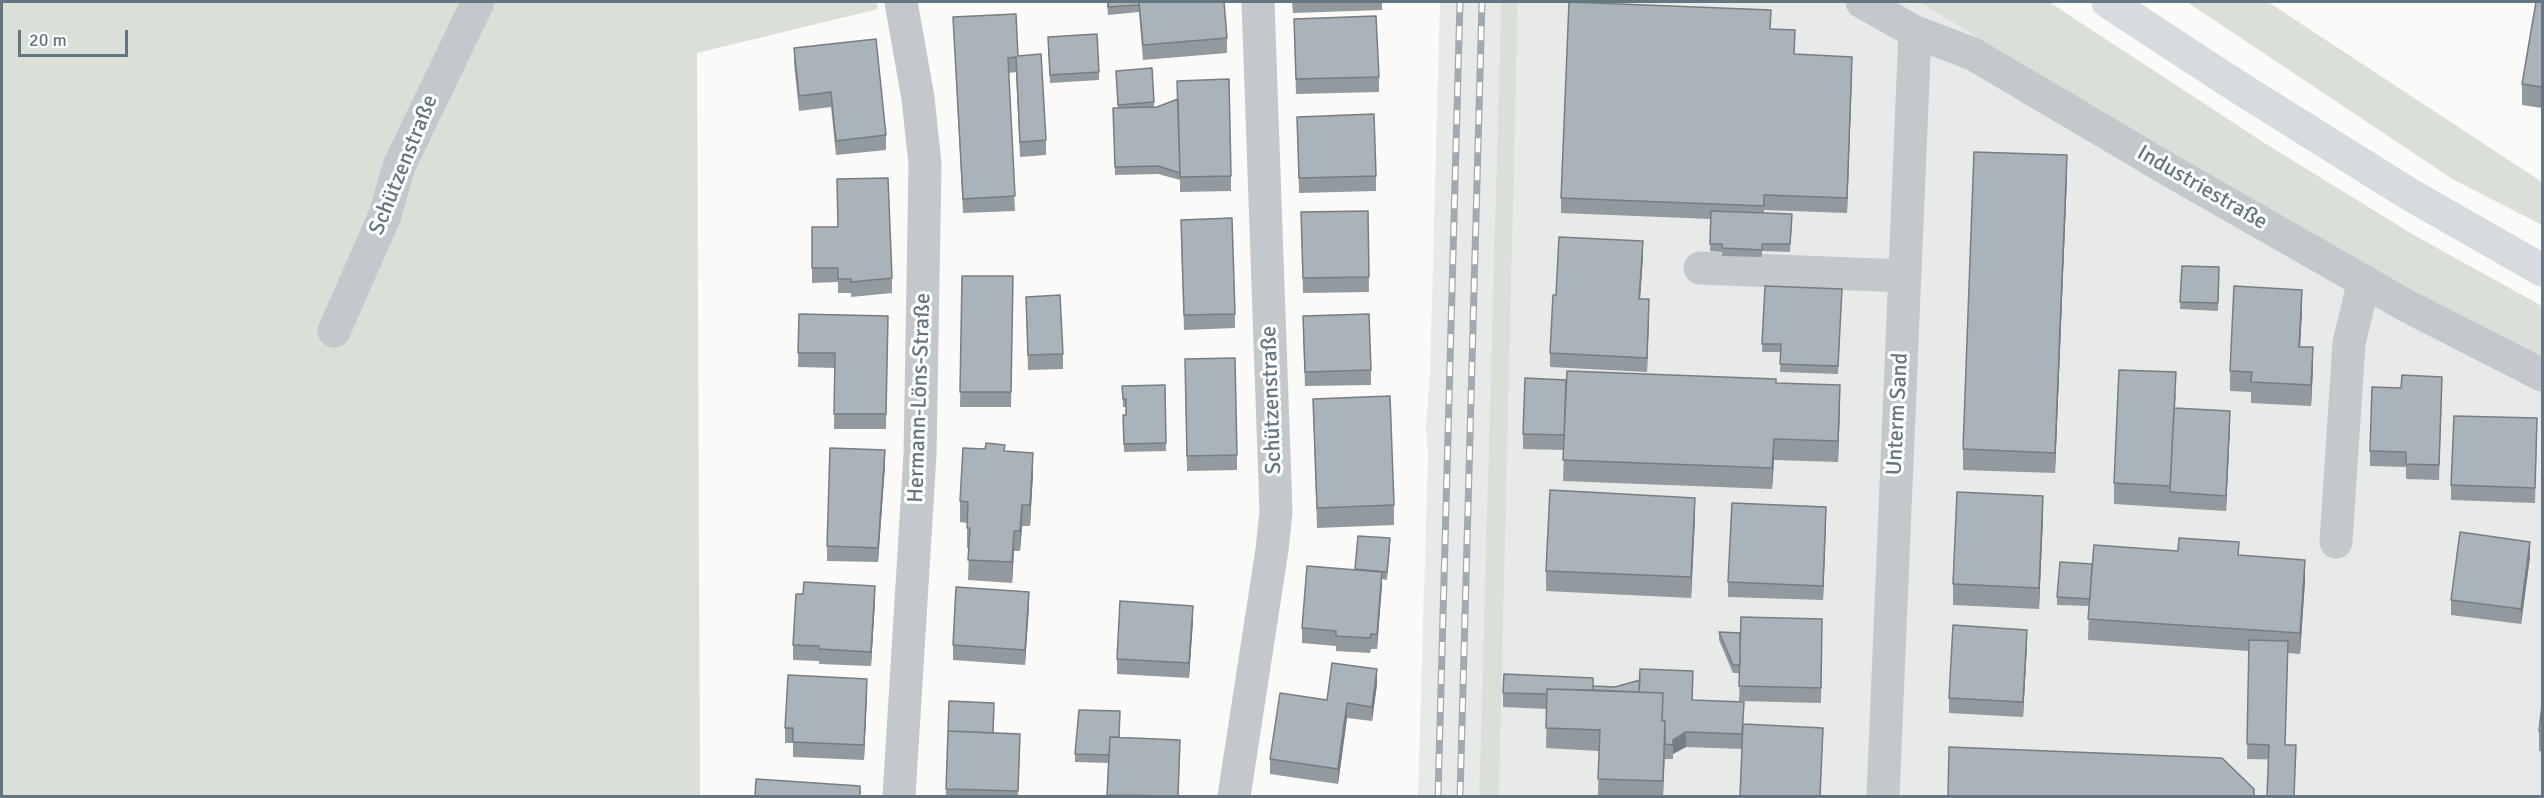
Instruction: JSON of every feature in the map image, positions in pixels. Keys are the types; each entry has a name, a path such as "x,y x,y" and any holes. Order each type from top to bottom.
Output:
{"main road":[{"path":"2108,2 2409,194 2542,270"}],"street":[{"name":"Schützenstraße","path":"334,331 385,215 399,166 478,2"},
{"name":"Hermann-Löns-Straße","path":"899,796 920,456 925,165 918,98 901,2"},
{"name":"Schützenstraße","path":"1234,796 1276,512 1258,2"},
{"name":"Industriestraße","path":"1862,2 1916,32 1973,54 2364,281 2542,375"},
{"name":"Unterm Sand","path":"1883,796 1916,32"},
{"path":"1700,268 1905,276"},
{"path":"2336,542 2349,343 2364,281"}],"shaded area":[{"path":"2,2 877,2 878,9 697,53 700,796 2,796"},
{"path":"1440,2 1501,2 1479,796 1418,796 1428,455 1426,428 1430,373"},
{"path":"1501,2 1518,2 1499,796 1479,796"},
{"path":"1518,2 1919,2 2317,238 2542,358 2542,796 1499,796"},
{"path":"1919,2 2049,2 2266,144 2412,234 2542,306 2542,358 2305,230"},
{"path":"2187,2 2268,2 2542,182 2542,225 2454,180"}],"building":[{"path":"1108,2 1139,2 1139,5 1108,7"},
{"path":"1139,2 1224,2 1227,38 1143,45"},
{"path":"1569,2 1771,10 1770,29 1795,30 1794,54 1852,57 1847,198 1764,195 1764,206 1561,198"},
{"path":"2536,2 2542,2 2542,87 2522,84"},
{"path":"1016,14 1018,56 1041,54 1046,140 1020,142 1016,57 1008,58 1015,196 963,199 953,17"},
{"path":"1376,16 1379,77 1296,79 1294,19"},
{"path":"1097,34 1099,72 1050,75 1048,37"},
{"path":"876,39 886,135 836,141 831,92 799,96 794,48"},
{"path":"1152,68 1154,102 1118,105 1116,71"},
{"path":"1229,79 1231,176 1180,177 1177,81"},
{"path":"1178,99 1180,173 1158,166 1115,167 1113,108 1157,107"},
{"path":"1374,114 1376,176 1299,178 1297,117"},
{"path":"1974,152 2067,155 2055,453 1963,449"},
{"path":"888,178 892,278 851,282 851,279 838,279 838,268 812,268 812,227 838,227 837,179"},
{"path":"1368,211 1369,277 1303,278 1301,212"},
{"path":"1711,211 1792,214 1790,244 1762,244 1762,250 1722,248 1722,244 1710,244"},
{"path":"1232,218 1235,314 1184,315 1181,220"},
{"path":"1559,237 1643,241 1639,299 1649,299 1647,358 1550,353"},
{"path":"2182,266 2219,267 2218,303 2180,302"},
{"path":"962,276 1013,276 1011,392 960,392"},
{"path":"1765,286 1842,289 1838,366 1780,364 1781,344 1762,344"},
{"path":"2234,286 2302,290 2299,347 2313,347 2311,385 2251,382 2252,372 2230,371"},
{"path":"1060,295 1063,354 1028,355 1026,297"},
{"path":"799,314 888,316 886,414 834,414 835,353 798,353"},
{"path":"1369,314 1371,370 1305,372 1303,316"},
{"path":"1235,358 1237,455 1187,456 1185,359"},
{"path":"2119,370 2176,372 2170,486 2114,483"},
{"path":"1567,371 1776,379 1776,383 1840,385 1838,441 1774,439 1772,468 1563,460"},
{"path":"2402,375 2442,377 2439,465 2406,464 2406,452 2370,451 2372,387 2401,388"},
{"path":"1525,378 1566,380 1564,435 1523,434"},
{"path":"1165,385 1166,443 1124,444 1123,415 1126,415 1126,399 1123,399 1122,386"},
{"path":"1390,396 1394,505 1317,508 1313,399"},
{"path":"2174,408 2230,411 2226,496 2170,492"},
{"path":"2454,416 2537,418 2535,488 2451,485"},
{"path":"986,443 1005,445 1004,451 1033,453 1030,505 1022,505 1020,531 1014,531 1012,562 968,560 970,528 967,528 968,502 960,501 963,448 985,449"},
{"path":"830,448 885,450 878,548 827,546"},
{"path":"1550,490 1695,498 1691,577 1546,571"},
{"path":"1957,492 2043,496 2039,588 1953,584"},
{"path":"1732,503 1826,507 1823,586 1728,582"},
{"path":"2460,532 2530,542 2521,609 2451,600"},
{"path":"1358,536 1390,538 1387,572 1355,569"},
{"path":"2179,538 2239,542 2238,555 2305,560 2300,633 2088,619 2094,545 2178,551"},
{"path":"2060,562 2092,564 2090,599 2057,597"},
{"path":"1307,566 1382,572 1377,634 1371,634 1370,638 1336,636 1336,631 1302,628"},
{"path":"804,582 875,586 871,652 793,645 796,594 803,594"},
{"path":"956,587 1029,592 1025,650 953,645"},
{"path":"1120,601 1193,606 1189,663 1117,659"},
{"path":"1741,617 1822,619 1821,688 1739,686"},
{"path":"1953,625 2027,630 2023,702 1949,698"},
{"path":"1719,632 1740,633 1740,665 1733,665"},
{"path":"2249,640 2288,641 2285,745 2296,745 2294,796 2267,796 2269,745 2247,744"},
{"path":"1332,663 1377,669 1372,707 1347,703 1338,769 1270,759 1280,693 1327,700"},
{"path":"1640,669 1693,671 1692,700 1744,702 1742,734 1686,732 1673,740 1673,745 1665,744 1665,721 1662,721 1663,693 1639,692"},
{"path":"1504,674 1593,678 1593,690 1547,689 1547,694 1503,693"},
{"path":"788,675 867,679 864,745 793,742 793,728 785,728"},
{"path":"1640,680 1639,692 1593,690 1593,686 1615,687"},
{"path":"1547,689 1663,693 1662,721 1665,721 1663,781 1598,779 1600,730 1546,728"},
{"path":"949,701 994,703 993,733 948,731"},
{"path":"2542,705 2542,731 2539,731"},
{"path":"1079,710 1120,711 1119,737 1110,737 1109,755 1075,754"},
{"path":"1743,724 1823,728 1820,796 1740,796"},
{"path":"948,731 1020,734 1018,791 946,789"},
{"path":"1110,737 1180,740 1178,796 1107,795"},
{"path":"1949,747 2222,758 2254,789 2254,796 1948,796"},
{"path":"756,779 860,786 860,796 755,796"}],"railway":[{"path":"1438,796 1460,2"},
{"path":"1460,796 1482,2"}]}
